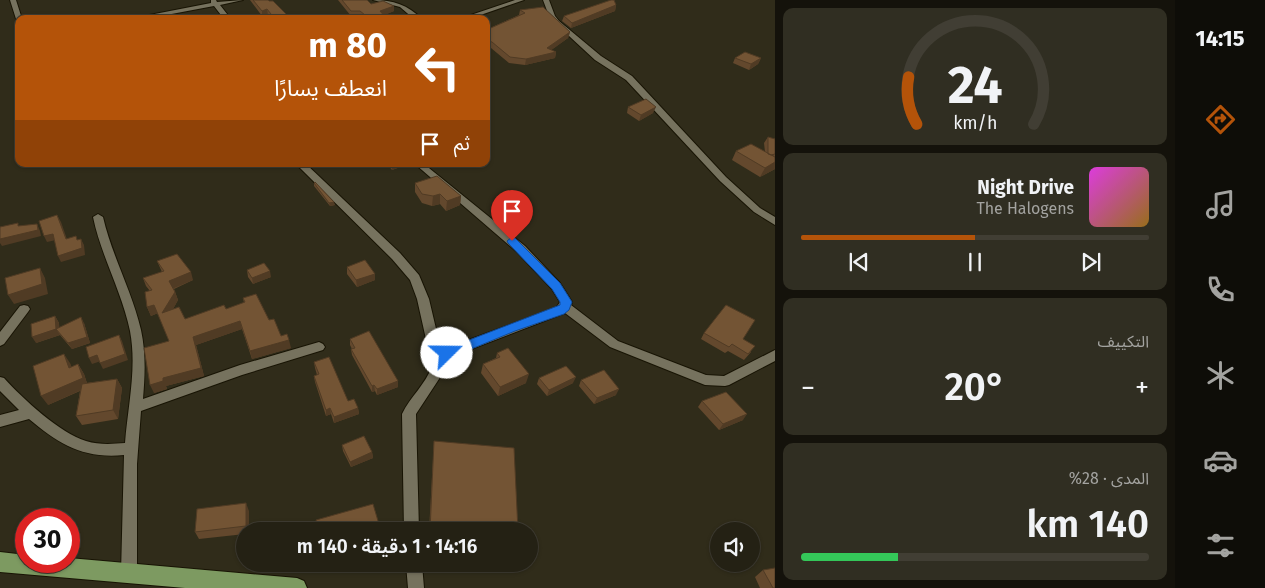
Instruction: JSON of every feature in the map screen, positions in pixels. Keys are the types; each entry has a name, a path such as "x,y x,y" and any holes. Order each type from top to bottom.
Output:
{"highway":[{"path":"0,562 297,588"}],"street":[{"path":"12,0 18,15"},
{"path":"151,15 214,2 240,0"},
{"path":"376,0 402,6 414,15"},
{"path":"474,15 521,0"},
{"path":"546,0 552,16 557,22 598,58 629,78 724,179 757,210 775,222"},
{"path":"214,2 225,15"},
{"path":"304,167 396,256 415,278 423,299 437,357 436,375 416,400 409,414 411,522"},
{"path":"423,167 521,249 556,286 566,302 565,307 560,311 437,357"},
{"path":"98,217 101,239 134,325 138,366 131,448 129,574"},
{"path":"565,307 614,344 705,380 725,381 775,355"},
{"path":"0,341 24,309"},
{"path":"136,406 240,370 319,347"},
{"path":"0,382 6,390 68,440 82,446 109,450 131,448"},
{"path":"0,421 33,412"},
{"path":"415,572 416,588"}],"building":[{"path":"253,0 273,1 287,15 272,15 267,9 262,11"},
{"path":"342,0 367,0 371,4 383,1 394,6 380,11 384,15 365,15 360,11 351,11"},
{"path":"614,0 616,5 572,23 564,16"},
{"path":"543,7 570,32 547,48 556,52 526,59 510,57 490,41 490,28 525,13 520,10"},
{"path":"745,52 761,58 751,64 735,58"},
{"path":"646,99 656,107 641,115 628,107"},
{"path":"768,137 775,139 775,154 768,154"},
{"path":"751,144 775,157 775,162 765,168 736,151"},
{"path":"437,176 461,196 447,201 440,194 433,196 422,194 415,183"},
{"path":"315,182 334,202 329,203"},
{"path":"57,215 66,239 76,236 77,240 81,239 82,248 58,256 53,234 44,236 39,221"},
{"path":"18,223 18,226 37,224 38,230 0,239 0,227"},
{"path":"177,254 191,272 169,281 175,292 162,313 179,307 185,319 224,305 226,309 245,302 243,298 256,294 269,320 274,319 281,336 287,334 289,340 250,351 240,321 193,337 201,368 163,378 163,381 150,385 144,348 169,341 154,305 147,307 145,292 152,290 143,278 164,271 157,261"},
{"path":"365,260 375,274 356,280 347,267"},
{"path":"264,263 270,271 252,278 247,270"},
{"path":"40,268 42,284 8,295 5,278"},
{"path":"726,305 755,320 743,339 755,346 748,354 732,344 729,347 704,333"},
{"path":"55,316 56,329 32,337 31,324"},
{"path":"81,317 87,337 68,343 56,329"},
{"path":"369,331 398,381 377,389 374,385 372,386 351,349 355,348 350,339"},
{"path":"119,335 125,354 100,363 97,355 89,358 86,347"},
{"path":"508,348 529,374 500,387 483,364 500,357 497,353"},
{"path":"64,354 69,368 78,364 83,378 41,396 33,366"},
{"path":"329,357 348,401 354,399 358,408 334,417 330,408 326,410 314,376 319,374 314,362"},
{"path":"566,366 576,377 549,390 539,378"},
{"path":"604,370 619,389 597,398 581,380"},
{"path":"117,379 113,410 76,416 82,384"},
{"path":"726,392 747,414 723,424 702,401"},
{"path":"364,436 372,452 350,462 342,445"},
{"path":"434,441 514,448 518,522 430,522"},
{"path":"246,503 246,522 236,522 236,527 195,532 197,509"},
{"path":"373,504 378,522 317,522 316,520"},
{"path":"775,568 775,588 773,588 763,570"}],"route":[{"path":"447,353 560,311 565,307 564,296 556,286 512,241"}]}
